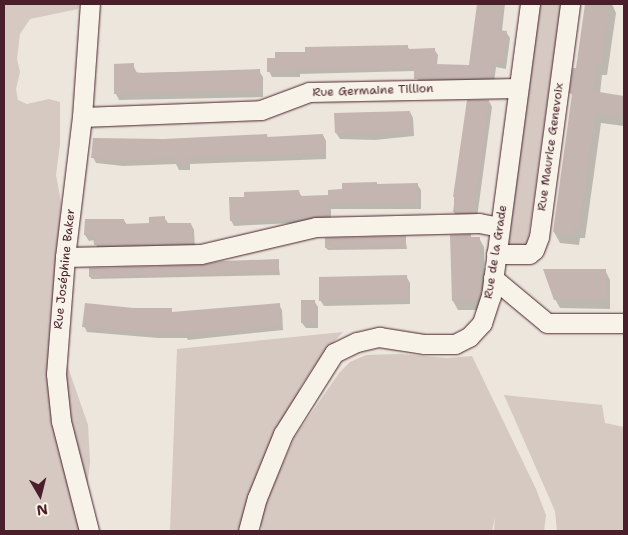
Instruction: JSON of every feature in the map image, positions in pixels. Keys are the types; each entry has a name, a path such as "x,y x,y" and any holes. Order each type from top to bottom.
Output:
{"street":[{"name":"Rue Joséphine Baker","path":"89,531 62,421 56,374 65,257 82,116 90,4"},
{"name":"Rue de la Grade","path":"248,531 257,498 283,434 334,353 357,342 379,337 424,344 455,344 469,337 482,323 493,278 530,4"},
{"name":"Rue Maurice Genevoix","path":"496,254 529,254 534,250 539,237 570,4"},
{"name":"Rue Germaine Tillion","path":"82,116 261,110 309,92 518,88"},
{"path":"65,257 201,254 316,227 479,223 500,227"},
{"path":"493,278 547,323 624,323"}],"shaded area":[{"path":"4,4 79,4 78,9 30,19 20,34 17,59 20,72 16,89 18,100 27,104 49,99 60,102 60,144 56,175 61,202 54,327 88,425 90,462 86,497 87,531 4,531"},
{"path":"540,4 561,4 527,248 506,244"},
{"path":"343,332 323,353 302,385 254,483 239,531 170,531 177,349"},
{"path":"401,354 447,358 472,356 536,489 546,515 544,531 494,531 495,517 492,531 262,531 259,519 294,438 339,373 350,362 366,355"},
{"path":"504,395 602,405 605,423 624,427 624,531 557,531 555,511"}],"building":[{"path":"477,4 502,4 498,30 507,31 503,63 494,62 491,77 414,79 414,66 370,69 298,68 298,71 267,72 267,58 275,58 275,52 305,52 305,47 408,45 408,49 435,48 435,64 469,65"},
{"path":"585,4 610,4 602,65 597,65 593,91 624,96 624,117 595,113 579,228 574,228 573,235 553,232 572,94 569,93 573,68 576,68"},
{"path":"134,63 134,72 143,73 260,69 261,91 114,94 114,64"},
{"path":"467,100 489,100 474,212 453,212 455,197 453,197"},
{"path":"410,111 411,130 371,134 335,133 334,113"},
{"path":"267,134 267,137 323,134 323,153 187,158 187,164 175,164 175,158 119,160 91,158 93,138 164,139"},
{"path":"342,183 418,183 418,204 328,203 328,215 300,219 230,221 229,197 244,197 244,192 299,190 300,196 328,195 328,190 342,189"},
{"path":"165,216 165,223 191,223 192,243 94,245 93,235 84,235 85,219 124,219 124,224 149,223 149,217"},
{"path":"471,234 471,237 480,237 480,293 478,301 452,301 450,235"},
{"path":"406,236 406,246 325,248 325,238"},
{"path":"279,259 279,272 89,277 89,268 201,265 222,261"},
{"path":"543,269 606,269 606,300 554,300"},
{"path":"407,275 408,299 319,301 319,277"},
{"path":"301,300 315,300 316,323 301,323"},
{"path":"85,303 133,308 172,308 172,312 280,303 281,326 184,335 184,333 154,333 82,327"}]}
